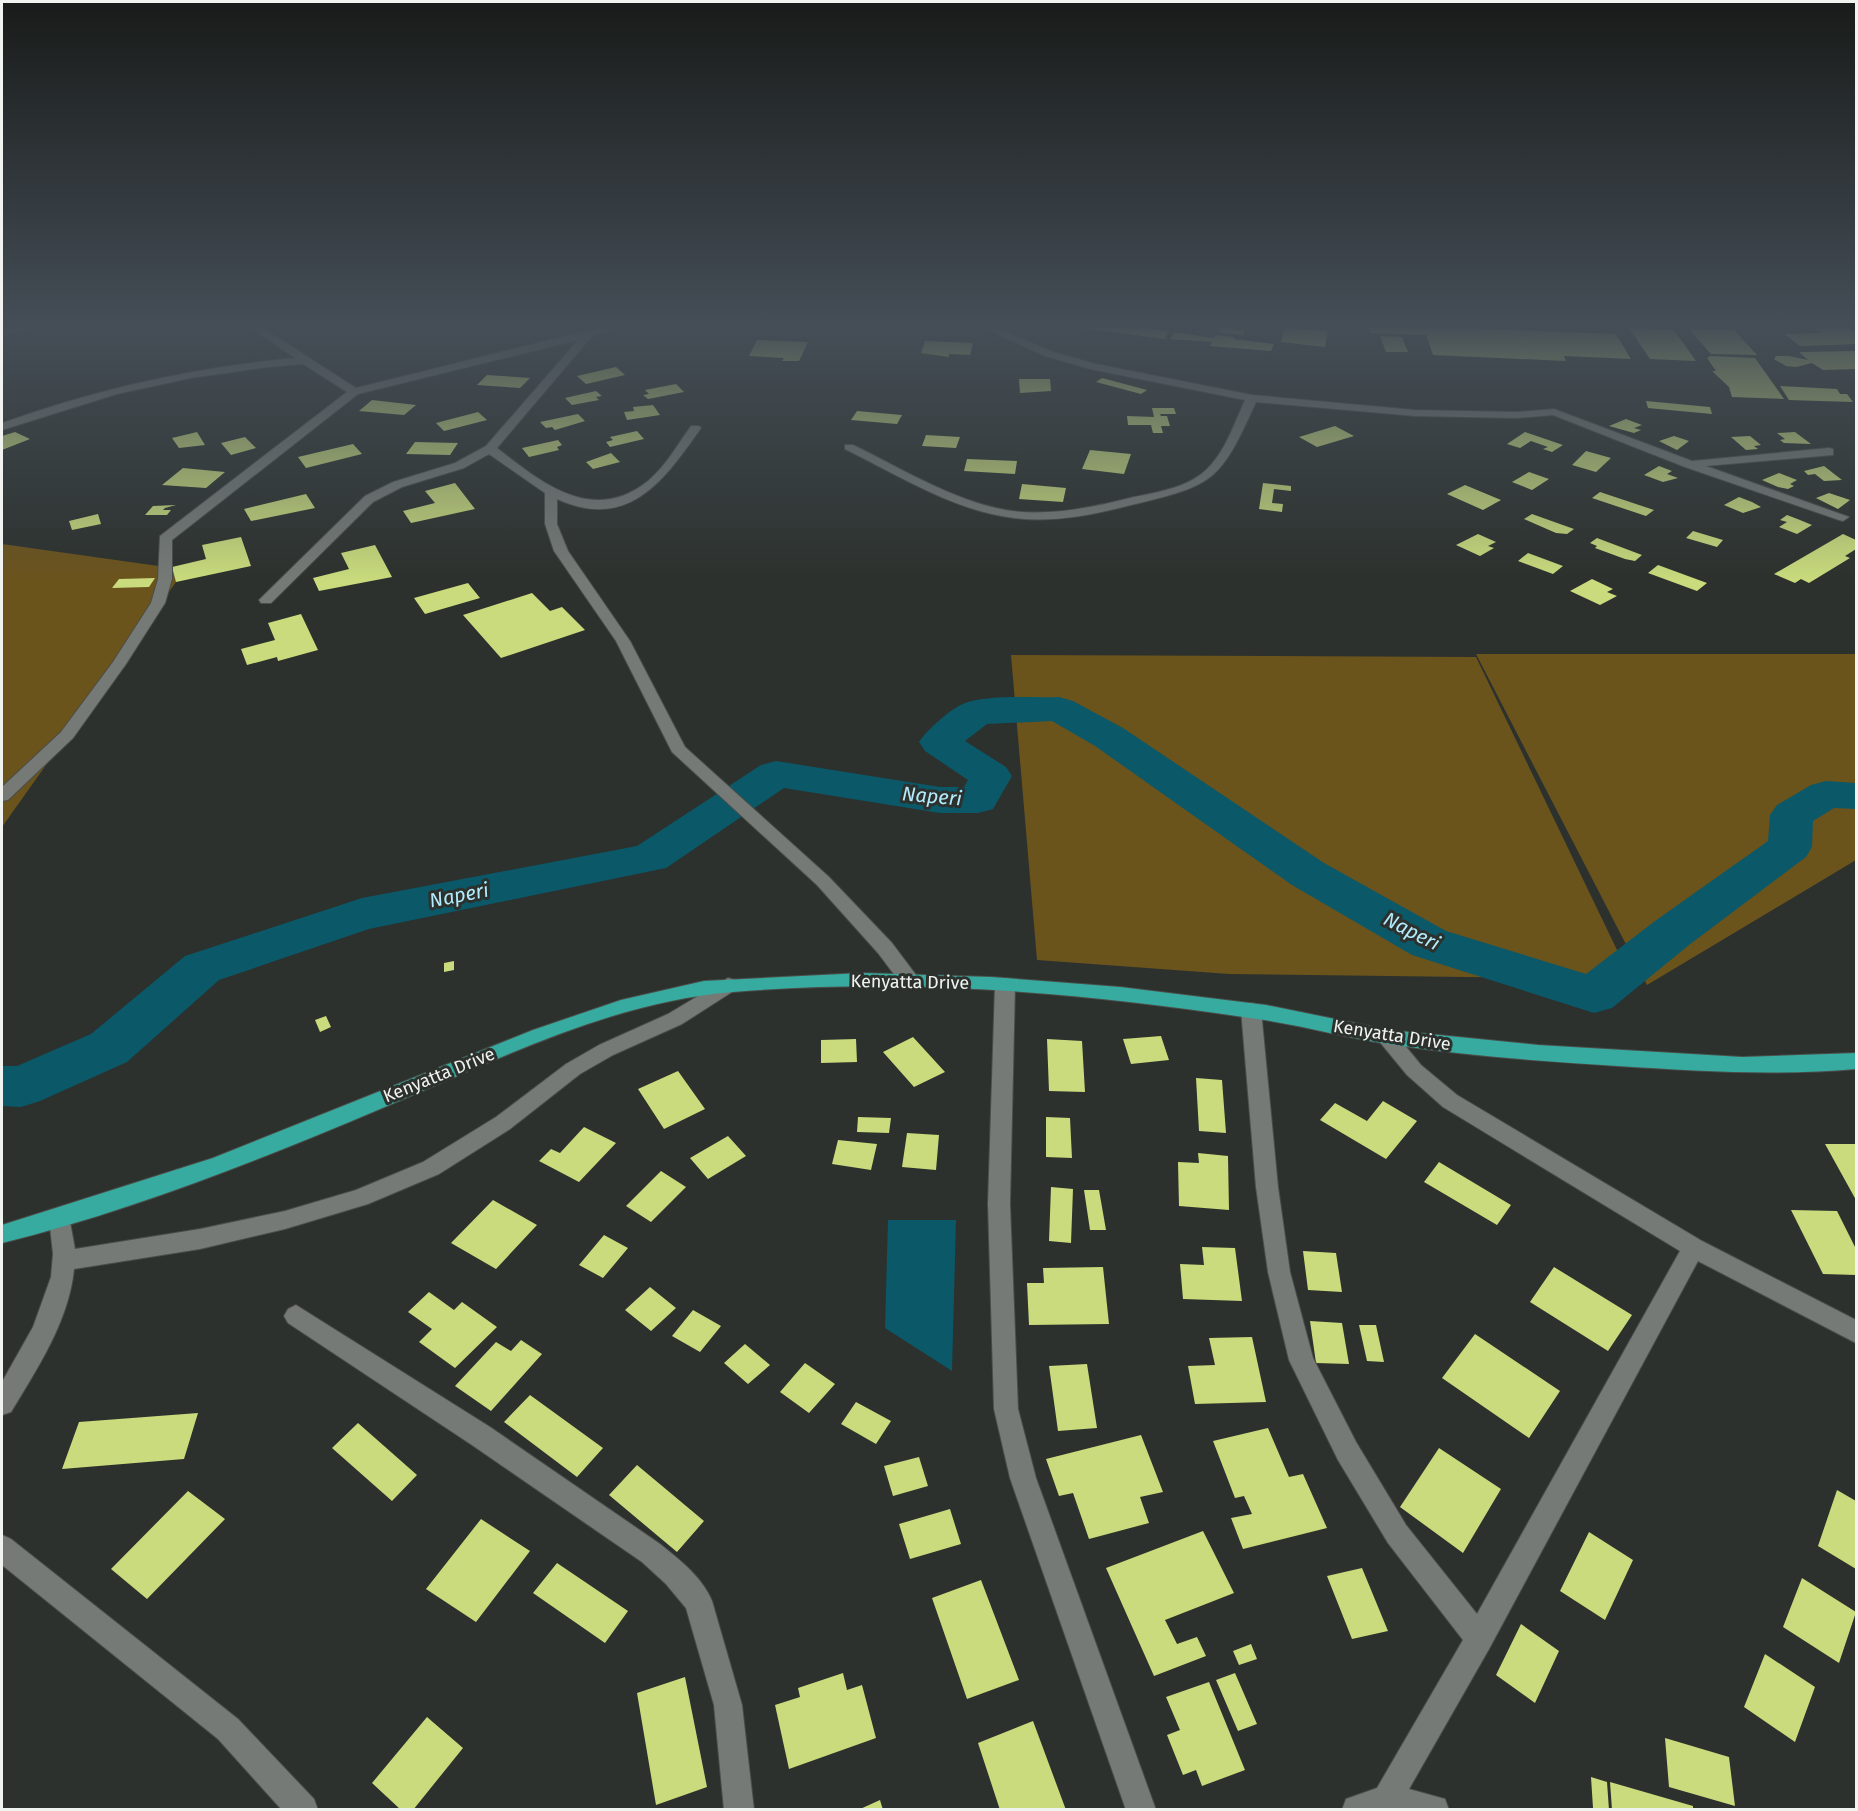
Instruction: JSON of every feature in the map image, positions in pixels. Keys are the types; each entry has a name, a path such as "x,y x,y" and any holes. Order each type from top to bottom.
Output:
{"main road":[{"name":"Kenyatta Drive","path":"2,1234 60,1218 290,1137 399,1090 604,1011 665,995 728,985 909,980 1005,985 1251,1010 1386,1036 1534,1053 1692,1063 1829,1064 1857,1061"}],"street":[{"path":"2,426 41,413"},
{"path":"2,796 67,735 119,664 158,603 165,579 165,539 328,413"},
{"path":"266,600 369,499 380,491 453,470 490,449 521,413"},
{"path":"849,447 969,503 996,512 1026,515 1069,514 1179,490 1208,475 1222,459 1245,413"},
{"path":"1408,413 1517,415 1548,413"},
{"path":"1555,413 1689,464 1843,517"},
{"path":"490,449 522,475 568,502 583,504 623,500 636,494 661,474 695,428"},
{"path":"1689,464 1829,452"},
{"path":"551,492 551,524 561,551 623,641 678,749 831,890 885,948 909,980"},
{"path":"64,1261 200,1239 285,1220 360,1198 431,1168 503,1123 573,1069 606,1050 675,1019 728,985"},
{"path":"1005,985 999,1204 1006,1408 1023,1479 1141,1809"},
{"path":"1251,1010 1262,1110 1266,1187 1279,1272 1301,1360 1347,1451 1397,1534 1479,1639"},
{"path":"1386,1036 1414,1070 1450,1101 1694,1248 1857,1332"},
{"path":"2,1404 29,1359 55,1299 64,1261 60,1218"},
{"path":"1387,1799 1479,1639 1694,1248"},
{"path":"296,1316 481,1437 651,1553 676,1574 698,1601 728,1705 739,1809"},
{"path":"2,1548 228,1729 303,1809"},
{"path":"1357,1809 1387,1799 1434,1809"}],"shaded area":[{"path":"2,544 187,570 176,582 2,827"},
{"path":"1476,654 1856,654 1856,860 1647,985"},
{"path":"1011,655 1476,657 1631,979 1229,974 1037,960"}],"water":[{"path":"888,1220 956,1220 952,1371 885,1328"}],"building":[{"path":"376,413 407,413 404,415"},
{"path":"476,413 487,420 444,431 436,423"},
{"path":"624,413 658,413 660,415 627,420"},
{"path":"856,413 902,415 897,424 851,420"},
{"path":"1153,413 1176,414 1160,414 1167,416 1170,426 1161,426 1163,433 1153,433 1151,425 1128,425 1127,416 1154,417"},
{"path":"578,414 585,421 555,430 552,427 546,428 540,422"},
{"path":"1626,419 1642,425 1634,428 1641,430 1634,433 1609,426"},
{"path":"1335,426 1354,436 1317,447 1299,437"},
{"path":"637,431 644,439 610,447 606,442 613,440 610,437"},
{"path":"15,432 30,439 2,450 2,436"},
{"path":"197,432 205,445 179,448 172,438"},
{"path":"1525,432 1563,445 1552,452 1543,449 1548,447 1531,441 1520,448 1507,444"},
{"path":"1795,432 1811,444 1784,443 1780,440 1785,439 1777,433"},
{"path":"926,435 960,437 956,448 922,446"},
{"path":"1674,436 1689,441 1677,450 1659,441"},
{"path":"1750,436 1761,445 1754,446 1758,449 1746,450 1731,437"},
{"path":"245,437 256,448 231,455 221,443"},
{"path":"558,440 562,445 557,447 559,450 529,457 522,448"},
{"path":"415,442 458,443 450,455 406,454"},
{"path":"353,444 362,454 306,468 298,457"},
{"path":"1090,450 1131,454 1124,474 1082,469"},
{"path":"1586,451 1611,458 1596,472 1572,465"},
{"path":"611,453 620,462 593,469 586,462"},
{"path":"967,459 1017,461 1015,474 964,471"},
{"path":"1659,466 1672,471 1667,474 1678,478 1663,482 1644,475"},
{"path":"1824,466 1842,480 1824,481 1815,474 1808,475 1804,471"},
{"path":"183,468 225,472 206,488 162,485"},
{"path":"1529,472 1549,479 1532,490 1512,482"},
{"path":"1779,473 1797,480 1790,484 1794,486 1788,489 1762,480"},
{"path":"455,483 475,509 411,523 403,511 435,503 425,491"},
{"path":"1263,483 1291,486 1291,491 1274,489 1272,503 1283,504 1282,512 1259,509"},
{"path":"1022,484 1066,488 1063,502 1019,499"},
{"path":"1465,485 1501,500 1483,510 1447,494"},
{"path":"1600,492 1654,510 1646,516 1592,498"},
{"path":"1829,493 1850,500 1838,509 1816,498"},
{"path":"306,494 315,508 251,521 244,509"},
{"path":"1739,497 1761,507 1743,513 1724,505"},
{"path":"176,505 163,510 171,510 167,515 145,515 153,506"},
{"path":"98,514 101,524 72,530 69,521"},
{"path":"1532,514 1574,529 1567,534 1556,533 1524,519"},
{"path":"1787,515 1812,525 1797,534 1779,527 1787,522 1780,520"},
{"path":"1693,531 1723,540 1717,547 1686,538"},
{"path":"1478,534 1496,542 1488,546 1494,548 1480,556 1456,545"},
{"path":"1843,534 1856,540 1856,549 1845,556 1850,558 1809,583 1801,579 1795,583 1774,574"},
{"path":"241,537 251,566 176,582 172,567 206,559 202,545"},
{"path":"1597,538 1642,555 1635,561 1595,548 1597,546 1590,543"},
{"path":"375,545 392,577 319,591 313,578 349,569 341,553"},
{"path":"1528,553 1563,566 1553,574 1518,561"},
{"path":"1658,565 1707,583 1697,591 1648,573"},
{"path":"155,578 149,587 112,588 119,579"},
{"path":"1592,579 1613,589 1607,592 1617,596 1600,605 1570,591"},
{"path":"468,583 480,598 425,614 414,598"},
{"path":"532,593 550,611 562,607 585,630 501,658 463,615"},
{"path":"301,614 318,650 278,661 277,657 247,665 241,649 275,640 268,623"},
{"path":"454,961 454,970 444,972 444,963"},
{"path":"326,1016 331,1027 320,1032 315,1020"},
{"path":"1161,1036 1169,1060 1131,1064 1123,1039"},
{"path":"913,1037 945,1072 914,1087 883,1052"},
{"path":"856,1039 857,1062 821,1063 821,1040"},
{"path":"1047,1039 1082,1041 1085,1092 1049,1091"},
{"path":"678,1071 705,1109 664,1129 638,1089"},
{"path":"1196,1078 1222,1080 1226,1133 1199,1131"},
{"path":"1383,1101 1417,1121 1386,1159 1320,1120 1335,1103 1367,1121"},
{"path":"858,1117 891,1118 889,1133 857,1132"},
{"path":"1046,1117 1070,1118 1072,1158 1046,1157"},
{"path":"584,1127 616,1143 579,1182 539,1161 551,1149 560,1153"},
{"path":"907,1133 939,1135 936,1170 902,1167"},
{"path":"728,1136 746,1156 708,1179 690,1158"},
{"path":"838,1140 877,1144 871,1170 832,1164"},
{"path":"1825,1144 1856,1144 1856,1200"},
{"path":"1198,1153 1228,1156 1229,1210 1179,1206 1178,1162 1199,1163"},
{"path":"1439,1162 1511,1205 1497,1225 1424,1182"},
{"path":"661,1171 686,1187 651,1222 626,1206"},
{"path":"1051,1187 1073,1189 1071,1243 1049,1241"},
{"path":"1084,1190 1099,1190 1106,1230 1090,1230"},
{"path":"493,1200 537,1225 496,1269 451,1243"},
{"path":"1791,1210 1837,1211 1856,1249 1856,1275 1823,1274"},
{"path":"604,1235 628,1248 603,1278 579,1265"},
{"path":"1202,1247 1235,1248 1242,1301 1183,1299 1180,1264 1204,1265"},
{"path":"1303,1251 1336,1253 1342,1292 1308,1290"},
{"path":"1103,1267 1109,1324 1029,1325 1027,1283 1044,1283 1043,1268"},
{"path":"1554,1267 1632,1315 1608,1351 1530,1302"},
{"path":"650,1287 676,1308 651,1331 625,1310"},
{"path":"429,1292 454,1310 462,1302 497,1327 455,1368 419,1342 432,1329 408,1312"},
{"path":"693,1310 721,1326 700,1352 672,1336"},
{"path":"1310,1321 1342,1323 1349,1364 1316,1363"},
{"path":"1359,1325 1376,1325 1384,1362 1367,1361"},
{"path":"1475,1334 1560,1391 1529,1438 1442,1378"},
{"path":"1252,1337 1266,1402 1195,1404 1188,1366 1215,1365 1209,1338"},
{"path":"521,1340 542,1354 491,1411 455,1386 496,1342 511,1351"},
{"path":"745,1344 770,1365 748,1384 724,1363"},
{"path":"805,1363 835,1384 809,1413 780,1392"},
{"path":"1087,1364 1097,1428 1058,1431 1049,1366"},
{"path":"530,1395 603,1448 577,1477 504,1422"},
{"path":"856,1402 891,1421 876,1444 841,1424"},
{"path":"198,1413 184,1459 62,1469 79,1422"},
{"path":"358,1423 417,1475 392,1501 332,1448"},
{"path":"1268,1428 1289,1477 1303,1474 1327,1528 1243,1549 1231,1518 1252,1514 1244,1496 1235,1498 1213,1441"},
{"path":"1141,1435 1163,1492 1140,1497 1149,1523 1089,1539 1073,1493 1059,1496 1046,1459"},
{"path":"1439,1448 1501,1489 1463,1553 1400,1507"},
{"path":"919,1457 928,1486 893,1496 884,1466"},
{"path":"637,1465 704,1521 677,1552 609,1495"},
{"path":"1837,1490 1856,1501 1856,1569 1818,1546"},
{"path":"188,1491 225,1519 147,1599 111,1569"},
{"path":"950,1509 961,1544 910,1559 899,1524"},
{"path":"481,1519 530,1551 476,1622 426,1589"},
{"path":"1203,1531 1234,1593 1165,1620 1177,1644 1197,1637 1206,1656 1154,1676 1106,1568"},
{"path":"1589,1532 1633,1560 1605,1620 1560,1591"},
{"path":"557,1563 628,1611 605,1643 533,1593"},
{"path":"1362,1568 1388,1631 1352,1639 1327,1576"},
{"path":"1802,1578 1856,1612 1839,1663 1783,1627"},
{"path":"981,1580 1019,1680 967,1699 932,1598"},
{"path":"1521,1624 1559,1651 1535,1703 1496,1675"},
{"path":"1251,1644 1257,1659 1239,1665 1233,1651"},
{"path":"1765,1654 1815,1687 1795,1742 1744,1707"},
{"path":"843,1673 847,1690 862,1685 876,1738 789,1769 775,1705 800,1697 798,1688"},
{"path":"1235,1673 1257,1724 1238,1731 1216,1680"},
{"path":"685,1677 707,1787 656,1805 637,1693"},
{"path":"1209,1682 1245,1770 1202,1786 1196,1770 1183,1775 1167,1735 1180,1730 1166,1697"},
{"path":"427,1717 463,1748 413,1810 401,1810 372,1783"},
{"path":"1033,1721 1066,1810 1000,1810 978,1743"},
{"path":"1665,1738 1729,1757 1735,1806 1669,1787"},
{"path":"1591,1777 1607,1782 1609,1810 1593,1808"},
{"path":"1610,1782 1693,1806 1693,1810 1612,1810"},
{"path":"880,1800 883,1810 858,1810"}],"waterway":[{"name":"Naperi","path":"2,1086 21,1087 109,1048 202,968 362,914 650,858 776,774 940,800 978,800 991,776 939,742 977,712 1059,709 1109,737 1308,874 1429,943 1594,995 1672,933 1790,847 1792,815 1826,794 1856,796"}]}
